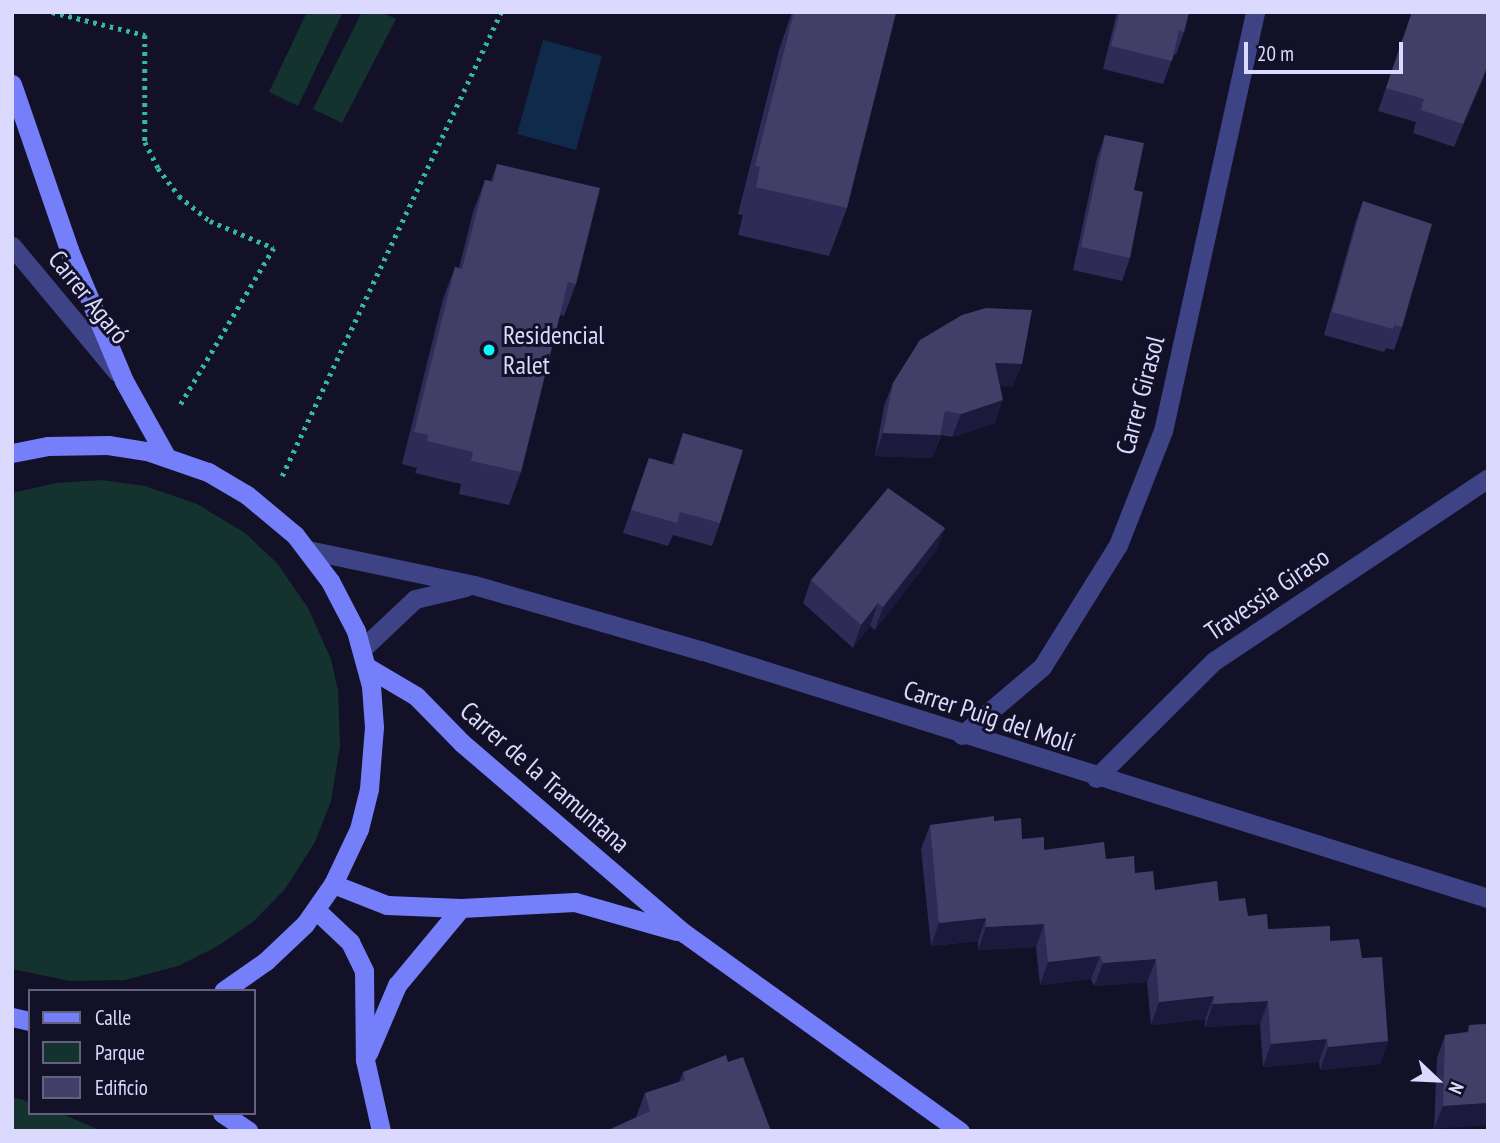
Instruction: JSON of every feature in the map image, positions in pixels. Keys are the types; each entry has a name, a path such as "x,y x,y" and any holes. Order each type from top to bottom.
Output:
{"main road":[{"path":"12,83 69,250 124,382 162,448"},
{"path":"12,453 88,445 162,448 267,508 308,550 340,597 364,658 374,727 369,789 355,838 333,884 316,910 280,950 226,989"},
{"name":"Carrer de la Tramuntana","path":"364,658 416,696 462,743 684,933 960,1131"},
{"name":"Carrer de la Tramuntana","path":"333,884 387,905 461,908 575,902 684,933"},
{"path":"365,1060 397,985 461,908"},
{"path":"316,910 350,942 364,971 365,1060 380,1131"},
{"path":"225,1115 249,1131"}],"street":[{"name":"Carrer Girasol","path":"962,735 1042,667 1118,545 1163,431 1255,12"},
{"name":"Carrer Agaró","path":"12,246 124,382"},
{"name":"Travessia Giraso","path":"1096,778 1214,661 1488,478"},
{"path":"308,550 474,585"},
{"name":"Carrer Puig del Molí","path":"474,585 703,651 1096,778 1488,898"},
{"path":"364,658 415,599 474,585"}],"path":[{"path":"52,12 145,35 145,142 158,168 179,197 211,221 274,248 162,448"},
{"path":"267,508 502,12"}],"green space":[{"path":"307,12 343,12 298,106 269,92"},
{"path":"362,12 381,12 396,19 342,123 313,109"},
{"path":"101,480 145,486 197,504 245,533 277,563 308,608 331,659 338,691 340,746 331,801 315,842 285,889 254,921 218,946 178,966 125,980 70,981 12,969 12,493 56,483"},
{"path":"12,1097 28,1101 28,1115 65,1115 102,1131 12,1131"}],"water":[{"path":"543,40 602,56 576,150 517,134"}],"building":[{"path":"794,12 896,13 847,208 756,187 760,167 755,166"},
{"path":"1120,12 1189,12 1184,32 1179,30 1172,61 1111,46"},
{"path":"1412,12 1488,14 1488,65 1463,124 1421,110 1424,99 1386,88"},
{"path":"1105,135 1144,143 1134,190 1143,192 1130,258 1081,247"},
{"name":"Residencial Ralet","path":"497,164 600,188 576,284 568,282 521,472 471,461 473,452 427,441 428,435 414,432 455,267 462,269 485,180 493,182"},
{"path":"1363,201 1432,224 1402,327 1394,325 1393,329 1332,312"},
{"path":"986,308 1032,310 1022,364 995,363 1003,400 961,414 945,411 940,435 883,433 893,383 920,340 962,315"},
{"path":"683,433 743,450 720,523 680,512 677,523 631,510 649,458 674,465"},
{"path":"888,488 945,528 883,607 878,603 861,625 811,580"},
{"path":"994,816 994,821 1021,818 1022,839 1044,837 1044,850 1104,842 1106,859 1134,856 1135,873 1153,871 1155,890 1217,881 1219,901 1245,898 1248,916 1267,914 1268,929 1330,926 1330,941 1359,939 1362,958 1382,957 1388,1041 1328,1047 1327,1039 1271,1044 1268,1001 1213,1004 1214,996 1159,1002 1156,959 1103,963 1100,956 1048,962 1044,924 986,927 986,918 939,923 930,825"},
{"path":"1488,1024 1488,1103 1443,1106 1445,1035 1469,1032 1469,1025"},
{"path":"726,1055 728,1062 743,1057 771,1131 606,1131 650,1111 645,1093 685,1080 683,1072"}],"place":[{"name":"Residencial Ralet","path":"489,350"}]}
